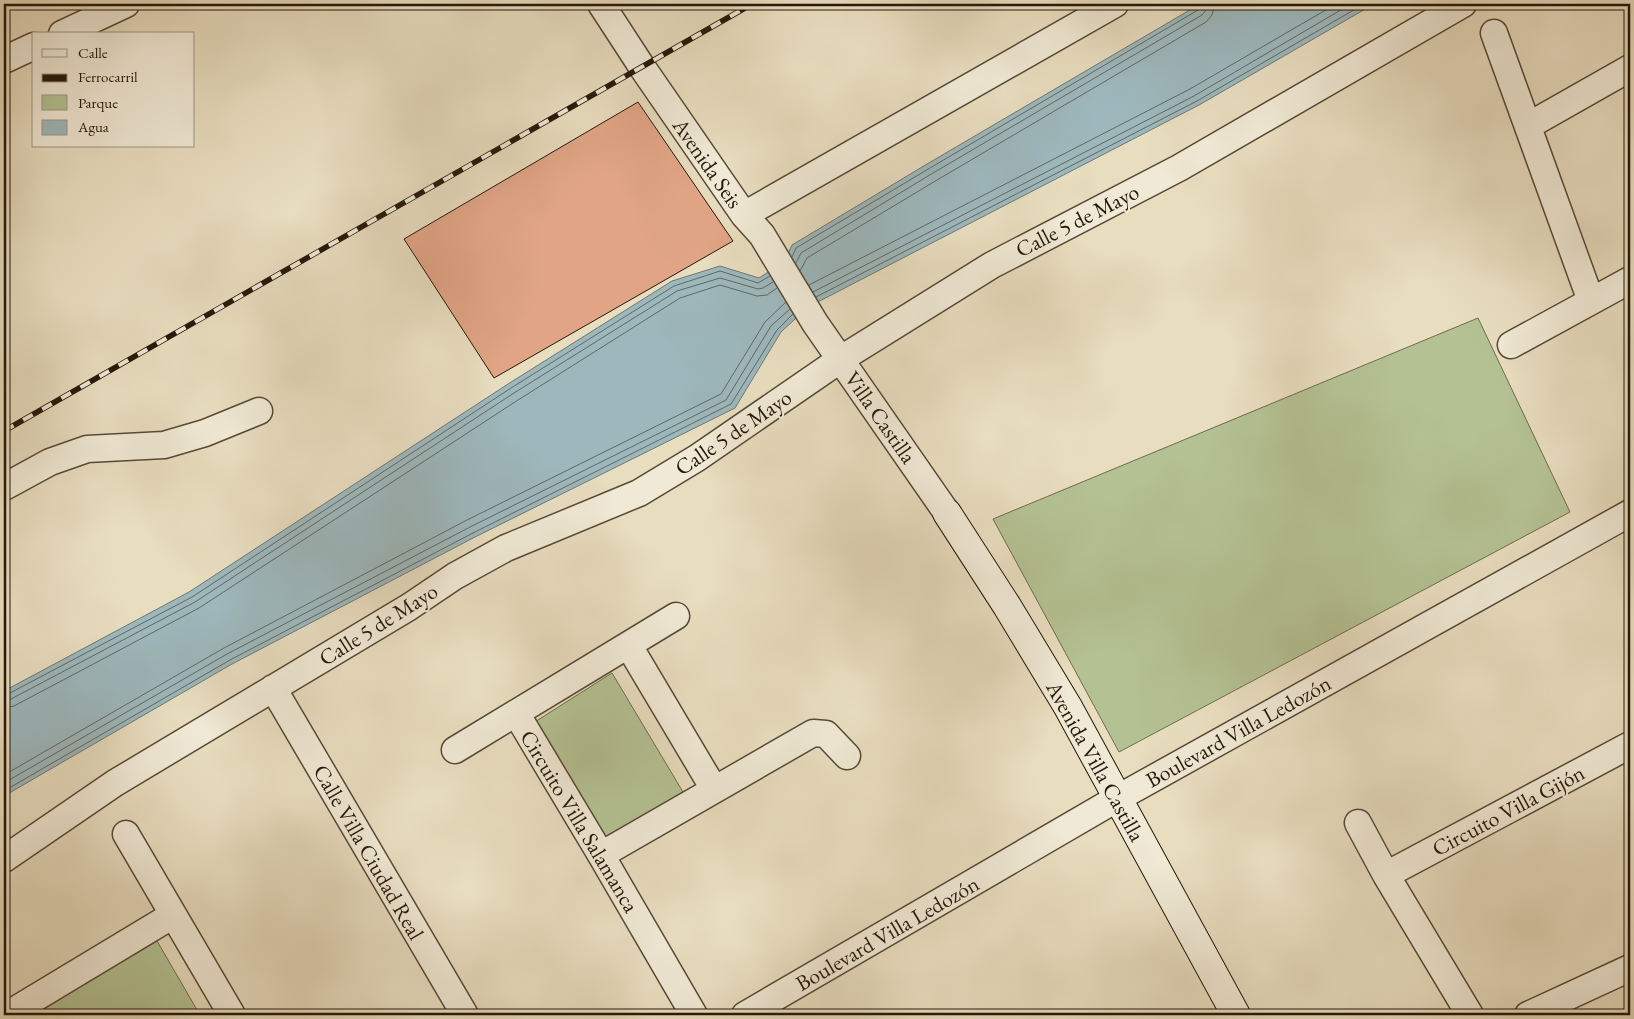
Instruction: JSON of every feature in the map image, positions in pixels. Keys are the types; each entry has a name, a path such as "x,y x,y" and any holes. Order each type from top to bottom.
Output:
{"street":[{"path":"64,32 80,13 126,4"},
{"name":"Avenida Seis","path":"601,4 744,216 762,235 814,323"},
{"path":"744,216 1115,4"},
{"name":"Calle 5 de Mayo","path":"4,860 115,784 408,607 455,576 506,548 639,493 697,458 841,359 992,265 1179,168 1462,4"},
{"path":"1494,33 1591,301"},
{"path":"4,60 32,47"},
{"path":"1528,126 1630,68"},
{"path":"1511,345 1630,280"},
{"name":"Villa Castilla","path":"814,323 947,512"},
{"path":"4,487 50,462 87,449 164,445 205,433 259,411"},
{"name":"Avenida Villa Castilla","path":"947,512 1068,707 1236,1015"},
{"name":"Boulevard Villa Ledozón","path":"745,1015 1118,798 1630,513"},
{"name":"Circuito Villa Salamanca","path":"676,616 516,713 694,1015"},
{"path":"628,646 714,789"},
{"name":"Calle Villa Ciudad Real","path":"273,688 465,1015"},
{"path":"455,750 516,713"},
{"path":"601,855 813,734 826,734 847,756"},
{"name":"Circuito Villa Gijón","path":"1386,875 1630,745"},
{"path":"1358,823 1386,875 1470,1015"},
{"path":"126,834 232,1015"},
{"path":"9,1015 173,915"},
{"path":"1528,1015 1630,968"}],"green space":[{"path":"1478,318 1570,512 1119,752 993,519"},
{"path":"612,673 683,792 606,839 530,725"},
{"path":"157,941 200,1015 31,1015"}],"water":[{"path":"1200,4 1374,4 1199,105 808,307 781,332 735,408 475,537 232,664 4,796 4,691 189,592 508,384 672,281 720,266 759,278 784,262 792,245"}],"building":[{"path":"638,102 733,241 494,378 404,239"}],"railway":[{"path":"4,431 752,4"}]}
